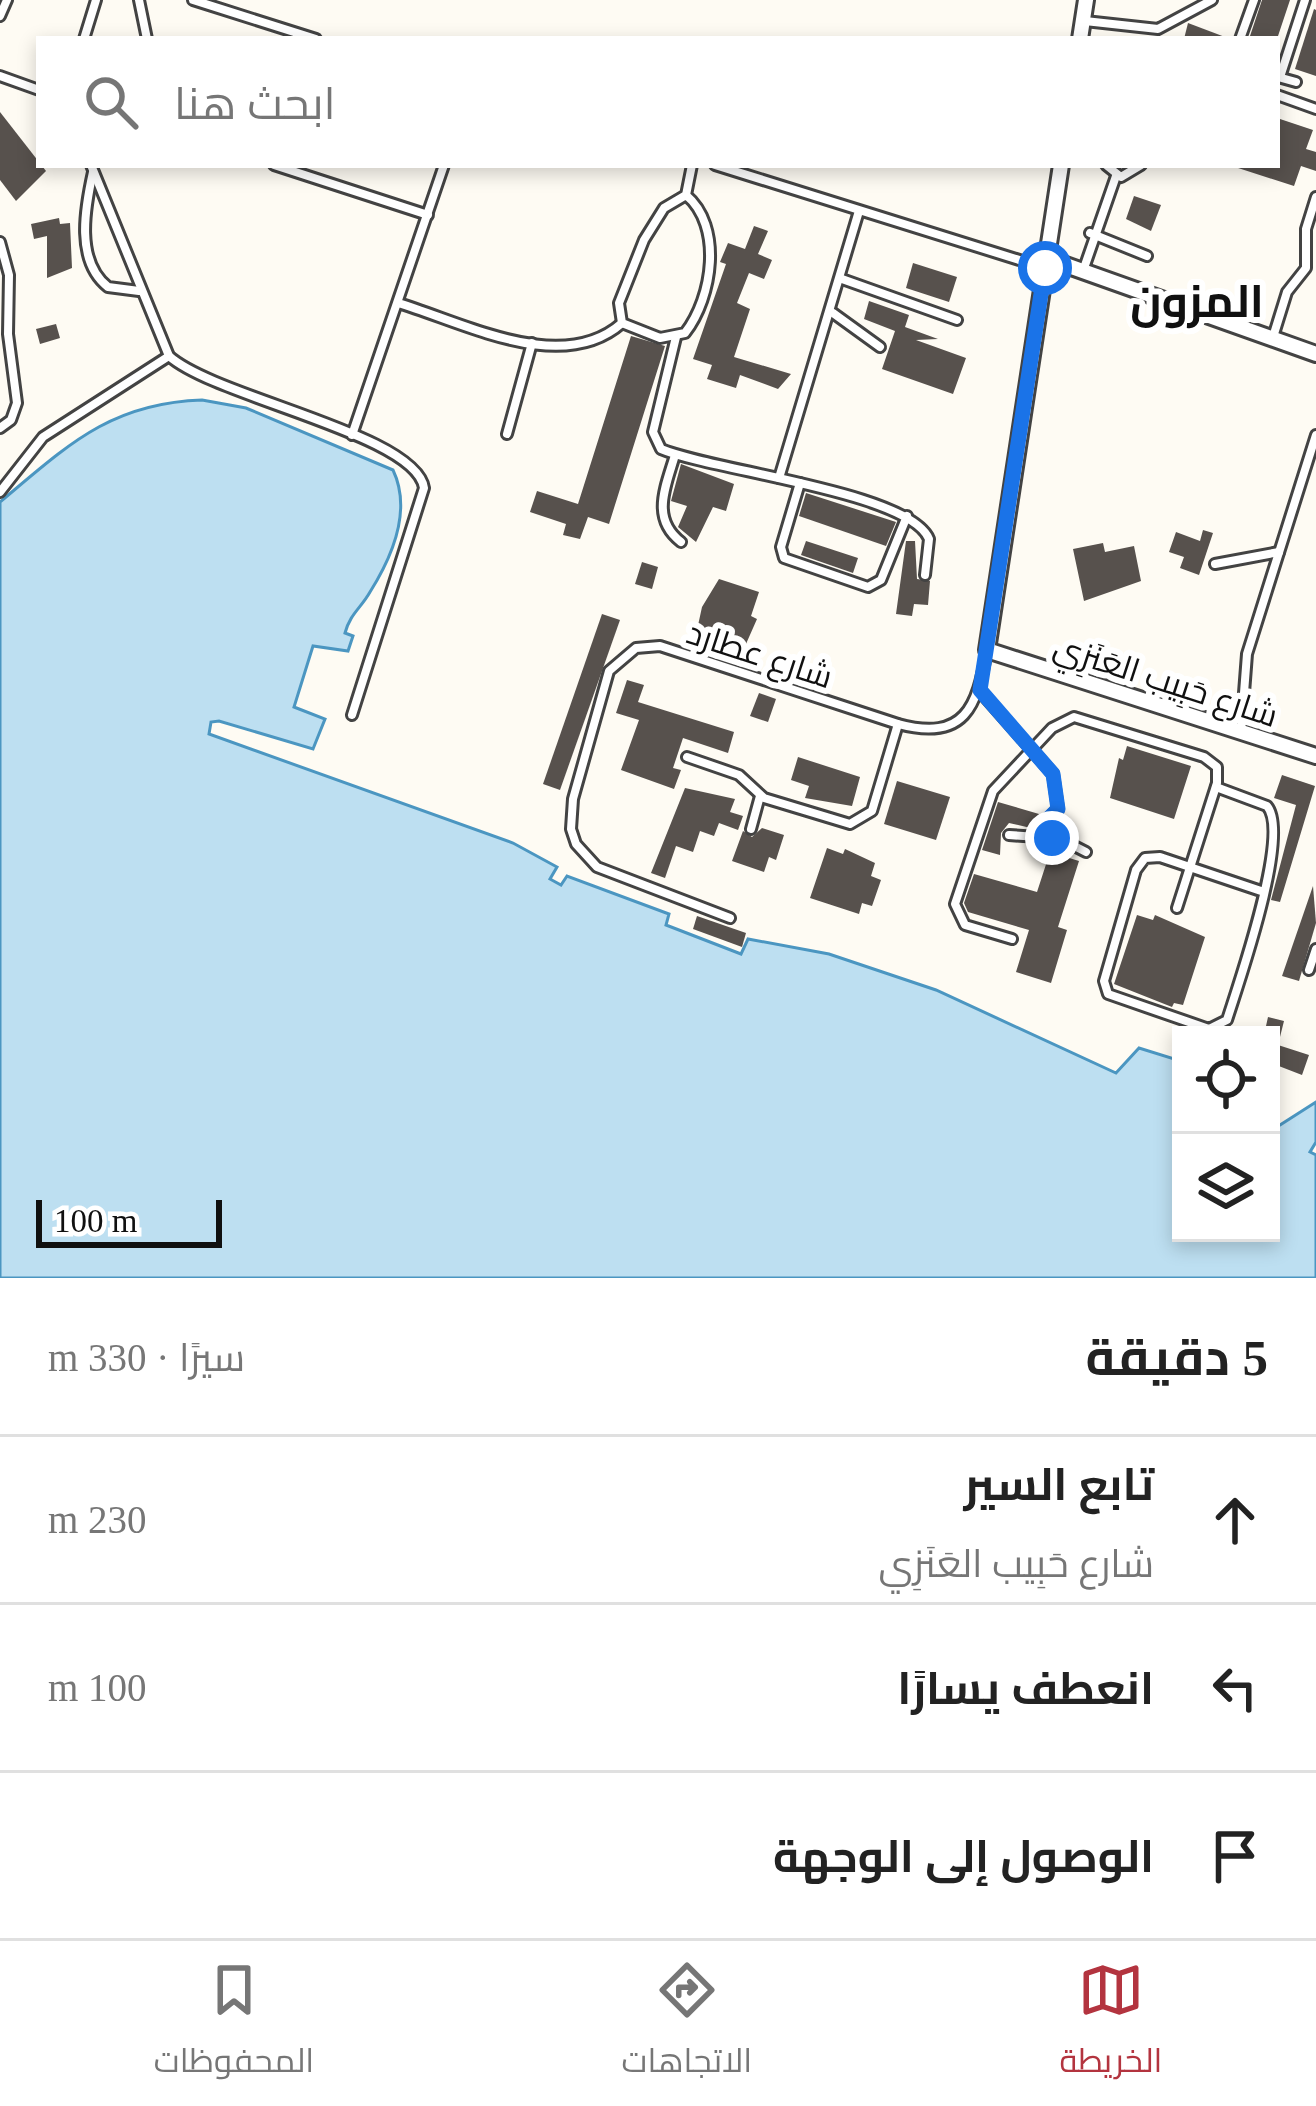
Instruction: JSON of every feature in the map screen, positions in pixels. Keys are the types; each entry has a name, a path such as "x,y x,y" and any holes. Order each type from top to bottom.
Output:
{"street":[{"path":"1080,36 1086,0"},
{"path":"987,650 1061,168"},
{"path":"1045,263 1083,271 1316,354"},
{"name":"شارع حَبِيب العَنَزِي","path":"987,650 1316,756"}],"lane":[{"path":"0,16 7,0"},
{"path":"85,36 96,0"},
{"path":"139,0 145,36"},
{"path":"193,0 300,36"},
{"path":"1083,21 1158,29 1212,0"},
{"path":"1241,36 1254,0"},
{"path":"1280,71 1305,0"},
{"path":"276,36 280,27"},
{"path":"0,76 36,89"},
{"path":"1280,78 1296,82"},
{"path":"1280,96 1316,109"},
{"path":"92,168 169,356 195,373 416,465 424,488 352,715"},
{"path":"92,168 86,214 91,267 108,287 139,291"},
{"path":"283,168 428,215"},
{"path":"352,435 443,168"},
{"path":"622,323 619,303 649,228 686,194 691,168"},
{"path":"724,168 1045,263"},
{"path":"1109,168 1116,176"},
{"path":"1116,176 1132,175 1138,168"},
{"path":"1083,271 1116,176"},
{"path":"686,194 702,211 711,243 694,316 676,337 653,432 656,445 907,516 919,522 929,539 925,575"},
{"path":"1273,337 1287,292 1306,268 1306,229 1316,197"},
{"path":"779,478 859,211"},
{"path":"1093,234 1147,256"},
{"path":"0,242 9,275 8,334 17,403 15,415 0,428"},
{"path":"842,279 957,320"},
{"path":"398,303 532,343 574,348 608,335 622,323"},
{"path":"832,312 854,333 880,347"},
{"path":"622,323 654,338 676,337"},
{"path":"507,434 532,343"},
{"path":"0,492 44,437 169,356"},
{"path":"1241,732 1245,663 1316,435"},
{"path":"675,454 661,511 667,529 681,542"},
{"path":"800,483 781,547 784,558 864,586 881,580 907,516"},
{"path":"1215,564 1279,552"},
{"name":"شارع عطارد","path":"730,918 597,867 576,844 570,814 604,684 616,662 636,648 660,646 923,730 948,727 968,712 980,690"},
{"path":"987,650 980,690 1057,783 1058,809 1045,822 1052,838"},
{"path":"1012,940 965,925 956,904 988,800 1058,722 1082,717 1210,759 1218,772 1177,908"},
{"path":"687,757 739,775 760,796 843,824 862,820 874,805 898,724"},
{"path":"1216,788 1273,813 1264,892 1229,1015 1220,1027 1204,1028 1113,998 1104,981 1137,865 1155,856 1264,892"},
{"path":"751,829 760,796"},
{"path":"1009,835 1052,838 1087,852"},
{"path":"1309,970 1316,949"}],"water":[{"path":"202,400 246,408 393,470 401,501 386,564 347,626 345,633 353,636 348,651 313,646 294,707 325,719 313,749 219,721 211,722 209,734 513,843 557,867 550,879 561,885 567,876 669,914 666,925 741,954 748,939 829,954 936,990 1116,1073 1139,1048 1172,1058 1172,1242 1280,1242 1280,1125 1316,1102 1316,1142 1310,1152 1316,1155 1316,1278 0,1278 0,502 92,431 141,409"}],"building":[{"path":"1262,0 1290,0 1278,36 1250,36"},
{"path":"1316,10 1316,76 1295,69"},
{"path":"1188,23 1222,36 1185,36"},
{"path":"0,112 36,158 36,168 46,171 16,201 0,180"},
{"path":"1280,119 1313,130 1306,149 1316,152 1316,171 1301,166 1294,186 1238,168 1280,168"},
{"path":"1134,196 1161,205 1151,231 1126,219"},
{"path":"59,218 60,224 70,223 72,268 47,278 47,236 34,239 31,224"},
{"path":"754,226 768,231 758,254 772,260 764,279 749,273 737,303 750,309 734,357 791,374 778,389 740,375 736,388 707,379 712,365 693,359 726,264 720,262 728,243 745,249"},
{"path":"913,263 957,277 949,302 906,288"},
{"path":"869,301 909,315 905,327 938,339 916,340 966,358 953,394 882,369 895,331 864,319"},
{"path":"56,324 60,338 40,344 36,329"},
{"path":"631,336 665,346 609,524 588,517 580,539 563,535 566,524 530,512 537,491 578,504"},
{"path":"681,464 734,484 726,511 713,507 696,542 678,527 687,506 671,501"},
{"path":"806,493 896,522 886,546 799,516"},
{"path":"1203,530 1213,533 1199,575 1180,568 1184,557 1169,552 1176,532 1200,541"},
{"path":"806,541 858,558 853,573 801,555"},
{"path":"906,541 915,541 917,579 930,581 928,605 914,604 912,616 896,614"},
{"path":"1103,543 1105,552 1134,546 1141,581 1084,601 1073,549"},
{"path":"642,562 658,567 652,589 635,584"},
{"path":"719,579 759,592 751,616 757,619 742,653 702,639 704,632 697,630 702,607"},
{"path":"602,614 620,620 560,790 543,784"},
{"path":"627,680 644,685 638,702 734,732 728,753 683,738 673,768 681,770 674,789 621,770 639,720 616,713"},
{"path":"759,693 776,699 768,722 750,716"},
{"path":"1127,746 1191,766 1174,819 1110,798 1119,758 1123,760"},
{"path":"798,757 860,777 852,806 805,798 809,786 791,780"},
{"path":"1282,775 1315,786 1280,902 1271,900 1296,805 1274,798"},
{"path":"897,781 950,797 936,840 884,824"},
{"path":"685,788 735,799 730,812 743,816 738,830 719,823 714,836 700,831 693,852 676,846 665,878 651,873"},
{"path":"998,802 1039,814 1035,829 1009,823 1001,833 1000,855 982,850"},
{"path":"762,828 784,835 776,860 769,857 764,872 732,861 743,831 752,837"},
{"path":"827,848 843,854 845,849 875,863 871,876 881,880 872,906 862,903 859,914 810,898"},
{"path":"1050,852 1079,861 1058,927 1067,930 1051,983 1016,972 1029,930 968,912 964,903 974,874 1037,892"},
{"path":"1313,886 1316,923 1299,981 1282,976"},
{"path":"1137,915 1153,920 1155,915 1205,937 1183,1005 1172,1007 1114,984"},
{"path":"697,916 746,933 742,947 693,929"},
{"path":"1268,1017 1284,1021 1280,1037 1280,1026 1266,1026"},
{"path":"1280,1046 1309,1055 1302,1075 1280,1066"}],"district":[{"name":"المزون","path":"1197,301"}],"route":[{"path":"1045,268 980,690 1055,778 1058,809 1045,822 1052,838"}]}
